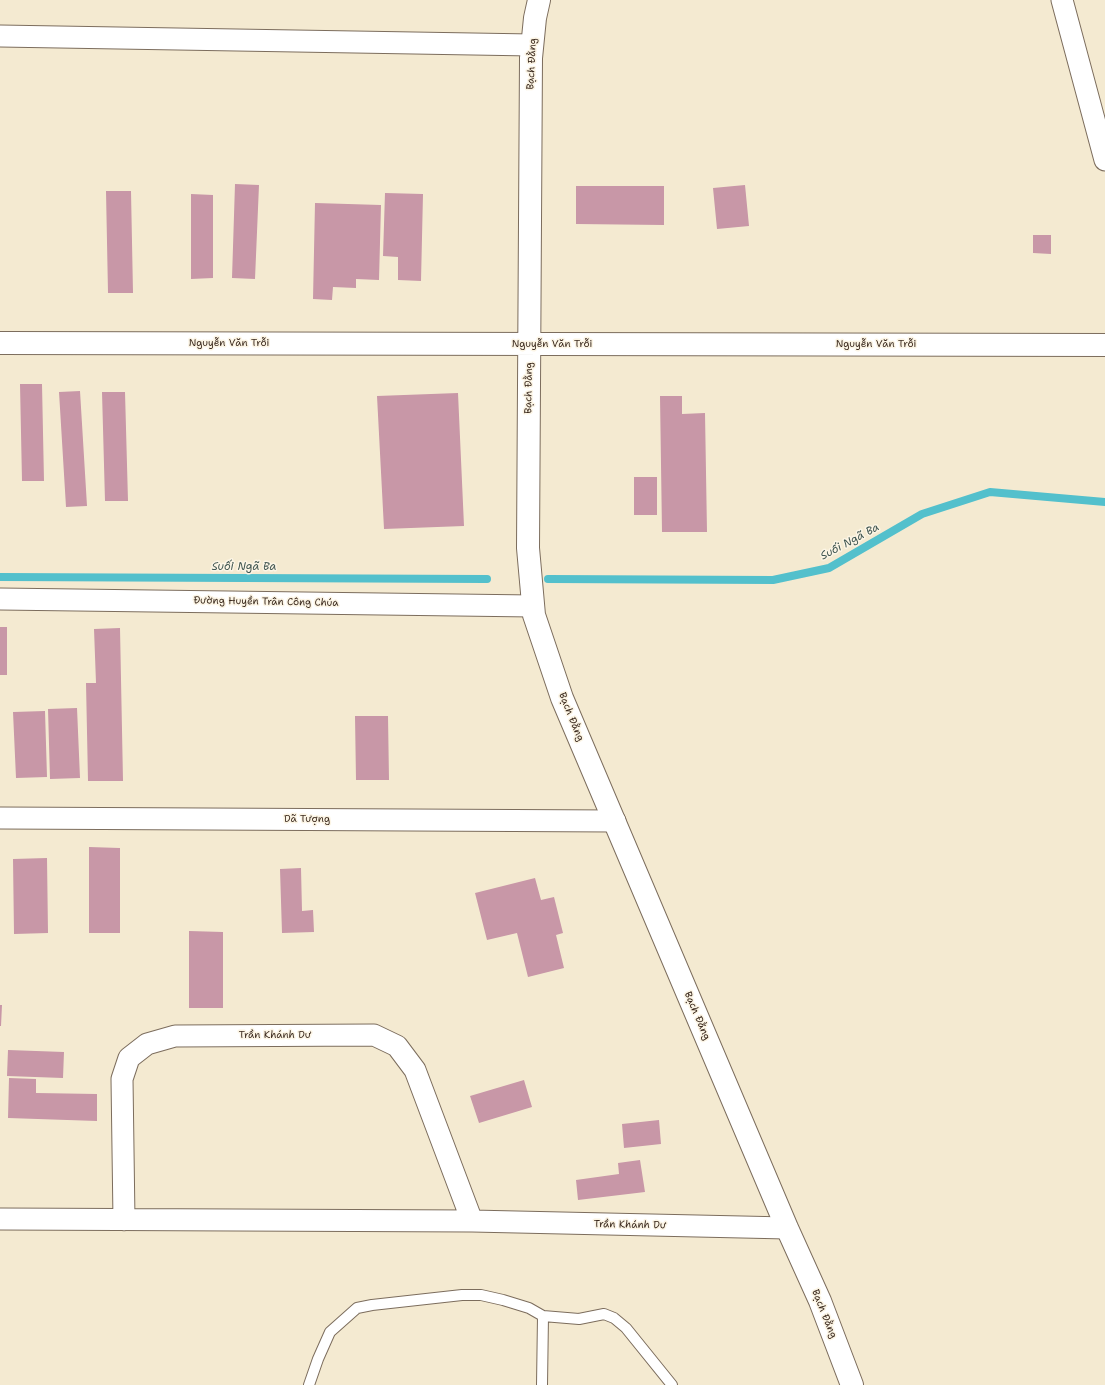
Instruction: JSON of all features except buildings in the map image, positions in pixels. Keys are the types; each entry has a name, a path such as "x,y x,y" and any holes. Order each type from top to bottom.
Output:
{"street":[{"name":"Bạch Đằng","path":"539,0 531,58 528,548 534,615 562,698 787,1228 820,1301 852,1385"},
{"path":"1062,0 1105,160"},
{"path":"0,36 532,45"},
{"name":"Nguyễn Văn Trỗi","path":"0,343 1105,345"},
{"name":"Đường Huyền Trân Công Chúa","path":"0,599 533,606"},
{"name":"Dã Tượng","path":"0,818 614,821"},
{"name":"Trần Khánh Dư","path":"124,1220 122,1079 129,1058 147,1044 175,1036 374,1035 397,1046 415,1070 472,1221"},
{"name":"Trần Khánh Dư","path":"0,1219 472,1221 787,1228"}],"lane":[{"path":"309,1385 318,1358 330,1332 357,1308 462,1295 480,1295 529,1308 543,1316 578,1319 604,1314 614,1318 626,1328 672,1385"},
{"path":"542,1385 543,1316"}],"waterway":[{"name":"Suối Ngã Ba","path":"548,579 773,580 829,568 922,514 990,492 1105,502"},
{"name":"Suối Ngã Ba","path":"0,577 487,579"}]}
